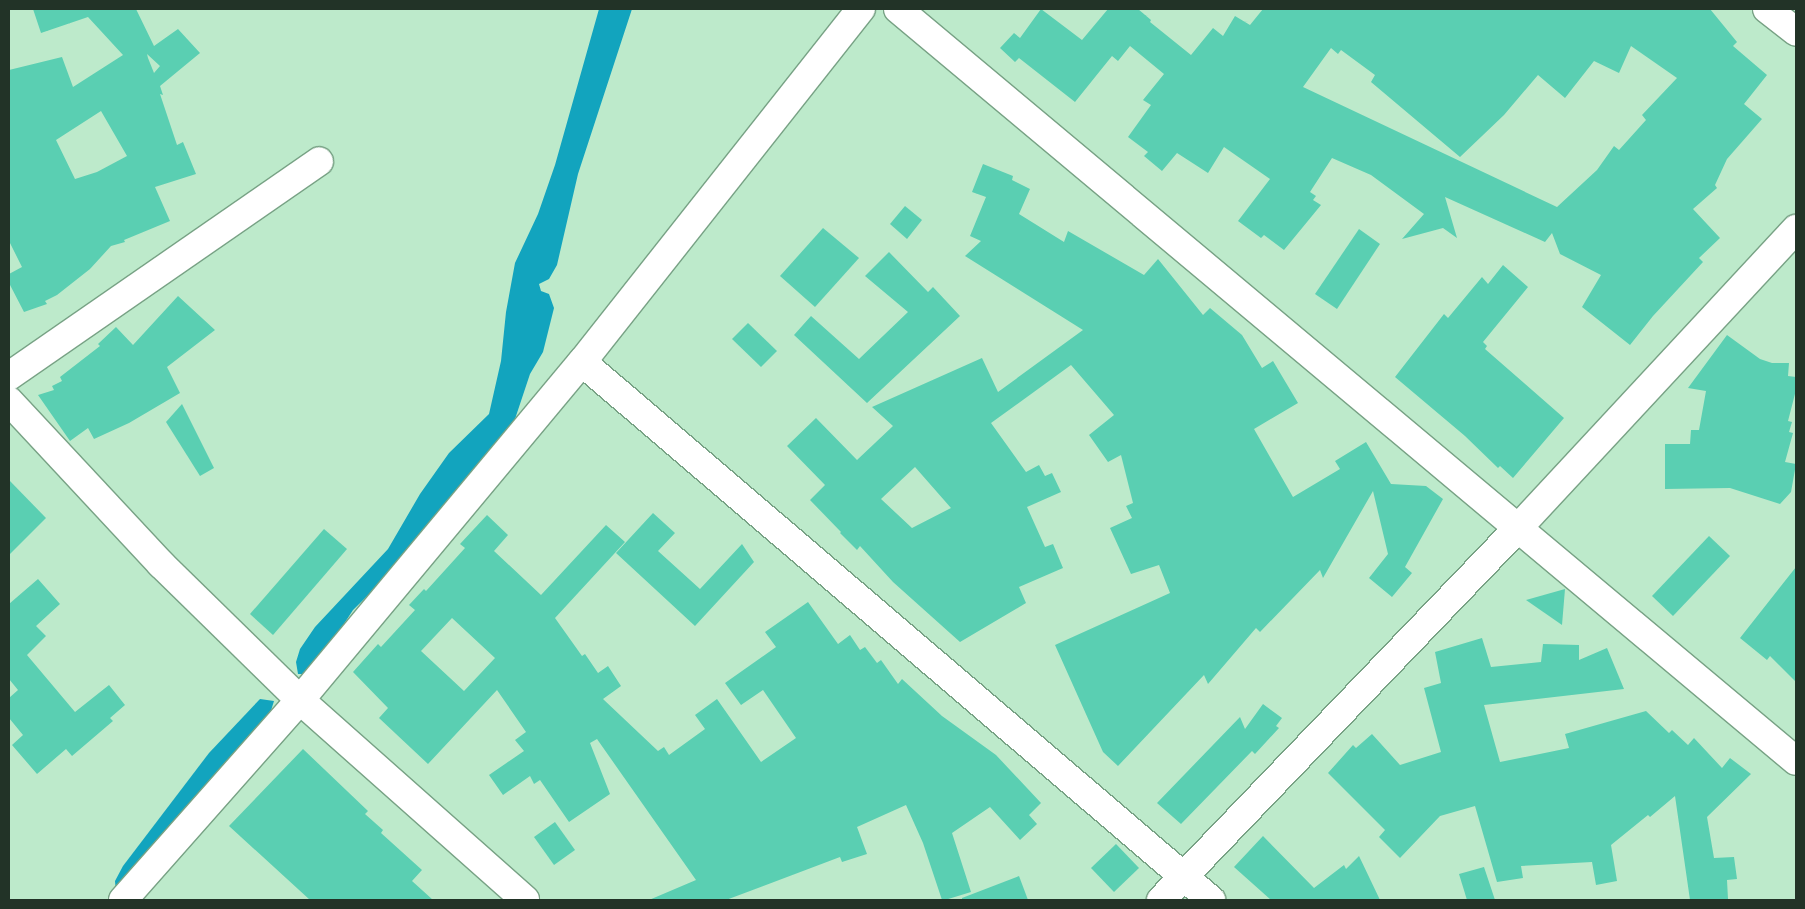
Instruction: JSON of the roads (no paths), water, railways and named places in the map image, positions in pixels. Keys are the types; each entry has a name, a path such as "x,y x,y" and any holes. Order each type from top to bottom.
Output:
{"street":[{"path":"123,900 300,700 582,362 861,9"},
{"path":"898,9 1794,754"},
{"path":"1767,9 1796,32"},
{"path":"9,376 318,161"},
{"path":"1161,900 1520,527 1796,229"},
{"path":"582,362 1211,900"},
{"path":"9,401 161,564 300,700 525,900"}],"water":[{"path":"599,9 632,9 578,174 557,265 549,279 539,284 541,291 549,294 554,308 543,352 530,374 514,422 412,552 353,610 325,653 308,674 298,674 296,662 300,649 315,627 388,549 420,494 449,453 489,414 501,361 506,312 515,263 538,214 555,165"},
{"path":"260,699 274,701 268,720 116,892 115,881 123,866 209,753"}]}
